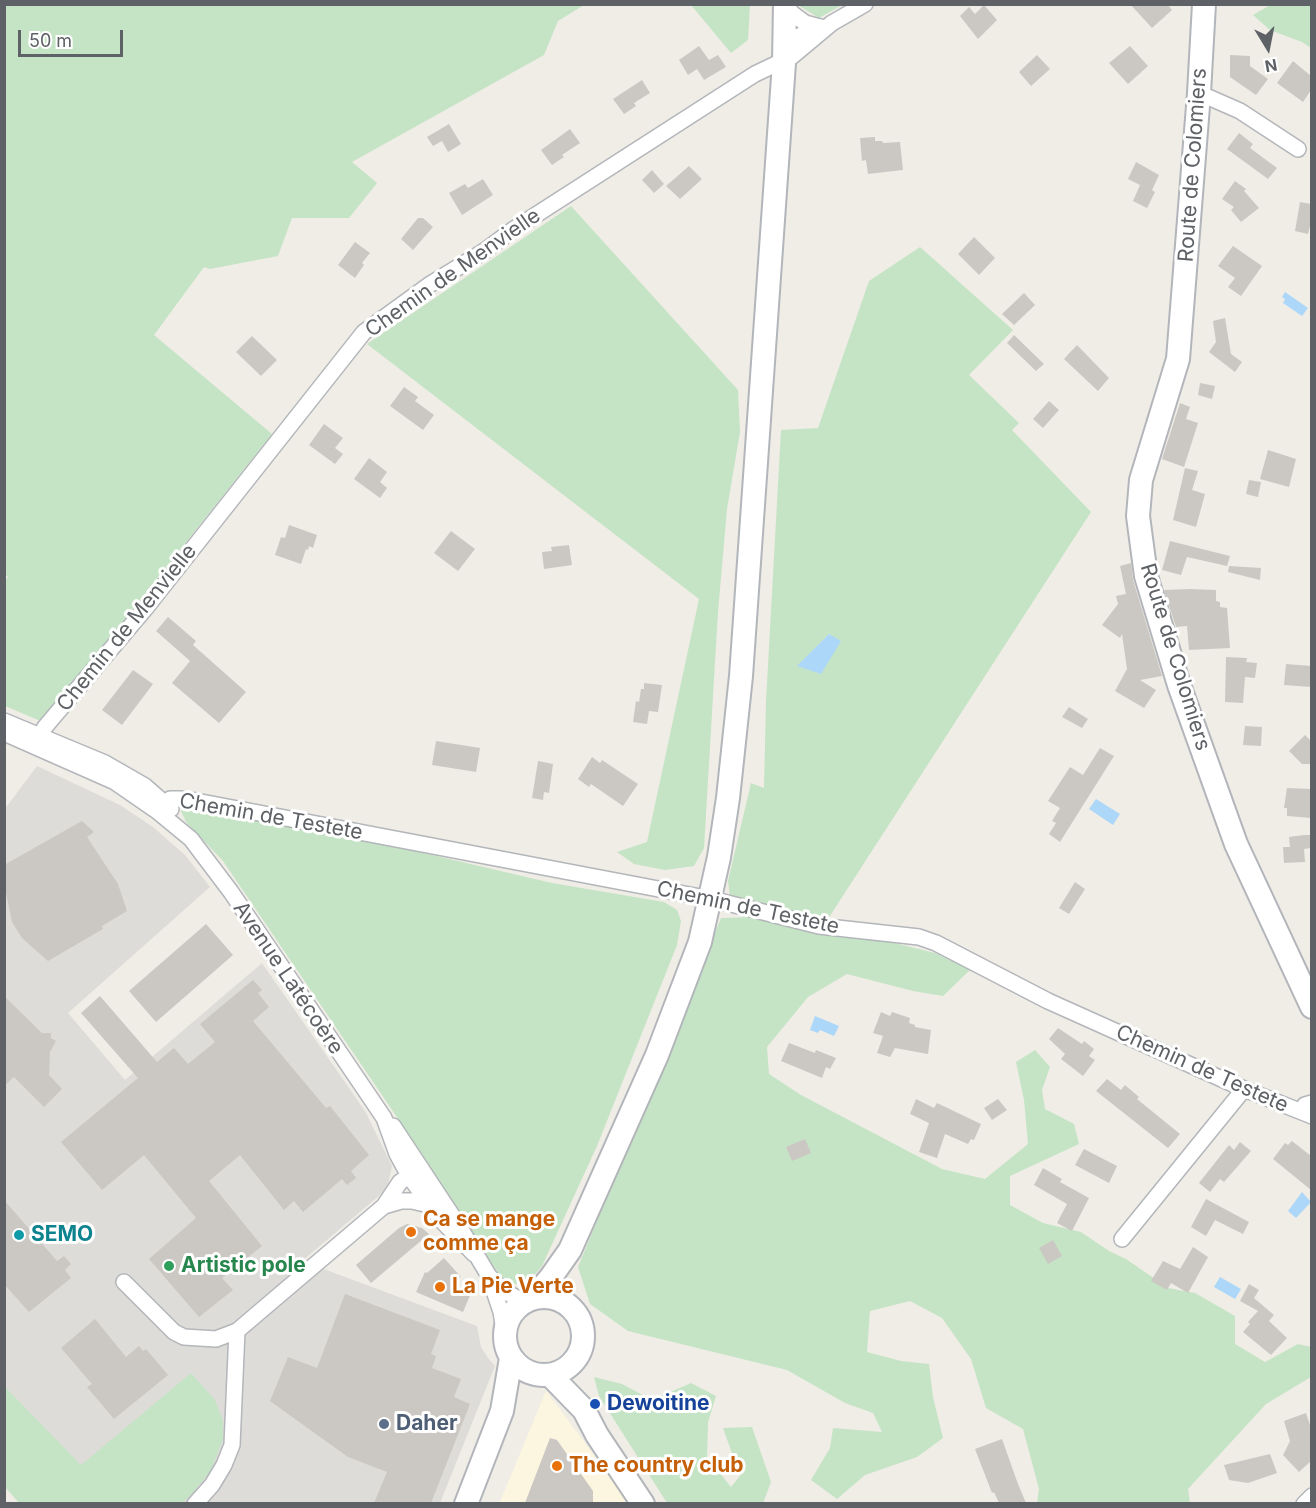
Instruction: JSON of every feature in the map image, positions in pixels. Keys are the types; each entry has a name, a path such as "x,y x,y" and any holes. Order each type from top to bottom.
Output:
{"main road":[{"name":"Route de Colomiers","path":"1204,4 1178,359 1141,480 1138,516 1146,576 1187,706 1236,843 1311,1007"},
{"path":"584,1410 545,1375 529,1372 519,1366 506,1350 505,1336 507,1323 514,1311 551,1277 570,1250 657,1055 700,942 711,899 728,798 741,676 784,55 785,5"},
{"path":"502,1411 512,1402 519,1390 545,1375 563,1371 580,1354 584,1334 582,1324 572,1306 567,1281 570,1250"},
{"path":"529,1299 552,1297 572,1306"},
{"path":"466,1503 502,1411 511,1358"},
{"path":"574,1362 584,1410 634,1499"}],"street":[{"name":"Chemin de Menvielle","path":"37,741 45,728 145,609 364,332 429,285 483,252 514,229 755,74 776,64 784,55 826,25 865,4"},
{"path":"785,5 793,15 805,23 826,25"},
{"path":"1199,93 1240,111 1298,149"},
{"name":"Avenue Latécoère","path":"4,721 115,782 157,811 191,839"},
{"name":"Avenue Latécoère","path":"4,733 105,763 145,786 165,802 231,892 384,1118 397,1154 415,1172 459,1226 489,1276 504,1291 529,1299"},
{"name":"Chemin de Testete","path":"165,802 180,799 196,801 711,899 819,926 919,937 936,943 1048,1001 1244,1089 1308,1110"},
{"path":"1122,1239 1244,1089"},
{"path":"124,1282 174,1332 184,1337 216,1339 237,1331 384,1206 400,1182 415,1172"},
{"name":"Avenue Latécoère","path":"415,1172 429,1205 450,1231 474,1254"},
{"path":"384,1206 402,1201 429,1205"},
{"name":"Avenue Latécoère","path":"489,1276 498,1301 505,1336"},
{"path":"195,1503 212,1485 225,1465 232,1445 237,1331"},
{"path":"1304,1503 1311,1496"}],"shaded area":[{"path":"37,766 120,805 153,827 185,855 210,887 68,1013 125,1080 262,963 365,1111 392,1166 387,1189 302,1261 477,1326 481,1347 495,1366 440,1503 39,1503 5,1468 4,810"},
{"path":"546,1391 630,1503 499,1504"}],"green space":[{"path":"4,5 584,5 558,21 544,55 352,162 377,183 349,218 292,218 278,256 210,269 204,267 154,335 272,434 43,722 5,706 4,584 8,576 4,575"},
{"path":"691,5 750,5 748,40 731,53"},
{"path":"798,5 842,5 819,18"},
{"path":"1270,5 1311,5 1311,48 1302,42 1270,30 1253,15"},
{"path":"571,206 738,390 740,432 727,509 718,612 704,848 694,866 665,870 634,864 617,852 647,842 699,599 367,344"},
{"path":"920,247 1013,330 969,375 1019,423 1012,430 1091,512 826,922 730,897 728,881 751,783 764,788 766,701 781,430 818,428 869,281","holes":["829,634 840,641 829,659 798,666"]},
{"path":"191,803 342,834 552,883 664,902 677,910 681,921 677,945 597,1146 542,1266 531,1279 513,1285 504,1281 424,1157 223,861 186,822 181,811 182,806"},
{"path":"785,916 935,953 970,970 943,996 913,991 847,974 808,997 767,1047 769,1074 801,1095 942,1169 985,1179 1028,1144 1024,1100 1016,1062 1035,1050 1050,1067 1042,1090 1045,1109 1074,1124 1079,1144 1010,1176 1010,1205 1043,1223 1081,1232 1168,1288 1195,1293 1235,1316 1235,1344 1265,1362 1298,1344 1311,1347 1311,1377 1266,1404 1188,1489 1190,1503 1037,1503 1039,1489 1023,1429 986,1408 971,1359 942,1318 910,1301 870,1311 867,1352 901,1361 929,1364 933,1397 943,1438 917,1457 865,1475 837,1499 811,1480 830,1448 833,1428 882,1432 873,1413 845,1403 787,1370 628,1331 590,1304 578,1267 721,918"},
{"path":"191,1373 215,1400 223,1421 223,1439 211,1470 182,1503 19,1503 5,1487 5,1387 81,1465"},
{"path":"594,1377 622,1384 652,1400 691,1383 716,1396 708,1422 707,1457 731,1487 740,1476 723,1428 752,1427 771,1482 763,1503 667,1503 599,1396"}],"water":[{"path":"1285,292 1308,308 1302,316 1283,303 1285,299 1282,297"},
{"path":"829,634 841,641 821,674 797,666"},
{"path":"1096,799 1120,814 1113,825 1089,809"},
{"path":"815,1016 839,1026 834,1036 820,1030 818,1033 810,1030"},
{"path":"1302,1192 1311,1202 1296,1218 1288,1211"},
{"path":"1220,1277 1241,1289 1235,1299 1214,1287"}],"building":[{"path":"1130,4 1167,4 1172,10 1152,28"},
{"path":"984,5 997,20 978,39 960,16 969,7 975,14"},
{"path":"699,46 709,60 718,55 726,67 704,80 697,69 688,75 679,60"},
{"path":"1130,46 1148,66 1128,84 1109,63"},
{"path":"1037,55 1050,69 1031,86 1019,72"},
{"path":"1230,55 1250,56 1250,66 1268,79 1256,95 1230,77"},
{"path":"1293,61 1311,76 1311,90 1303,102 1277,83"},
{"path":"642,80 650,93 634,103 636,106 624,114 613,99"},
{"path":"449,124 461,144 448,152 442,141 433,146 427,137"},
{"path":"570,129 580,143 552,165 541,150"},
{"path":"1239,133 1253,144 1250,148 1277,168 1268,179 1227,149"},
{"path":"875,137 875,141 883,143 900,142 903,170 868,174 866,160 862,161 860,138"},
{"path":"1136,162 1159,175 1152,190 1155,192 1147,208 1133,201 1140,185 1128,179"},
{"path":"689,166 702,179 680,199 666,186"},
{"path":"652,170 664,184 654,193 642,180"},
{"path":"483,179 493,195 462,215 449,193 465,184 468,188"},
{"path":"1235,181 1246,189 1244,191 1259,208 1241,222 1231,210 1234,207 1222,199"},
{"path":"1300,202 1311,204 1308,234 1295,231"},
{"path":"418,218 423,218 433,227 413,250 401,239"},
{"path":"974,237 995,258 979,275 958,254"},
{"path":"355,242 370,253 355,278 338,265"},
{"path":"1233,246 1262,266 1241,296 1228,287 1235,278 1218,266"},
{"path":"1024,293 1035,305 1014,325 1002,314"},
{"path":"1225,318 1231,354 1242,362 1235,372 1209,352 1216,342 1213,321"},
{"path":"1014,335 1044,364 1036,371 1007,343"},
{"path":"252,336 277,360 261,376 236,352"},
{"path":"1077,345 1109,378 1098,391 1064,359"},
{"path":"1200,383 1215,386 1212,399 1198,395"},
{"path":"404,387 418,397 415,401 434,415 423,430 390,406"},
{"path":"1049,401 1059,410 1043,428 1033,419"},
{"path":"1180,403 1190,407 1186,419 1198,423 1184,467 1162,459"},
{"path":"324,424 343,438 335,448 343,454 335,464 309,445"},
{"path":"1268,450 1296,459 1289,487 1260,479"},
{"path":"369,458 387,472 380,482 387,488 380,498 354,479"},
{"path":"1185,468 1198,471 1192,490 1205,494 1196,527 1173,520"},
{"path":"1249,480 1261,482 1258,497 1246,494"},
{"path":"289,525 317,535 313,548 309,546 308,550 306,549 301,564 275,555 281,537 285,538"},
{"path":"451,531 475,549 458,571 434,553"},
{"path":"1170,541 1230,556 1227,566 1187,557 1181,575 1162,570"},
{"path":"569,545 572,565 544,569 542,552 552,551 551,547"},
{"path":"1131,563 1133,580 1162,676 1140,680 1156,690 1144,708 1115,691 1127,669 1122,634 1120,638 1102,625 1118,604 1116,596 1126,594 1120,566"},
{"path":"1229,566 1261,568 1260,580 1228,572"},
{"path":"1164,590 1216,590 1216,601 1220,602 1220,607 1227,608 1230,648 1189,650 1187,626 1176,627"},
{"path":"168,617 196,641 193,645 246,692 219,723 172,683 190,661 156,631"},
{"path":"1226,657 1247,658 1246,662 1257,663 1255,678 1245,677 1243,703 1225,702"},
{"path":"1286,664 1311,666 1311,687 1284,685"},
{"path":"133,670 153,684 122,725 102,710"},
{"path":"644,683 662,685 658,712 649,711 647,724 633,722 636,701 639,702"},
{"path":"1069,707 1088,719 1082,728 1062,717"},
{"path":"1245,726 1262,727 1261,746 1243,745"},
{"path":"1305,735 1311,741 1311,764 1302,764 1289,751"},
{"path":"436,741 480,748 476,772 432,765"},
{"path":"1100,748 1114,756 1060,842 1049,834 1056,823 1052,821 1060,808 1048,801 1070,767 1083,775"},
{"path":"592,757 600,763 602,760 638,784 623,806 591,784 589,787 578,779"},
{"path":"538,761 553,764 549,793 544,792 543,800 532,798"},
{"path":"1287,788 1311,789 1311,818 1287,816 1287,808 1284,808"},
{"path":"82,821 94,832 87,837 118,884 127,911 102,926 103,929 48,961 22,938 12,922 4,883 4,865"},
{"path":"1311,835 1311,848 1304,849 1305,862 1284,863 1283,847 1290,847 1289,837"},
{"path":"1075,882 1085,889 1069,914 1059,908"},
{"path":"206,924 233,955 156,1022 129,991"},
{"path":"253,980 262,990 258,993 269,1007 253,1021 326,1108 330,1106 369,1155 351,1171 356,1178 347,1185 342,1179 303,1212 294,1201 284,1210 240,1155 209,1181 262,1246 222,1278 233,1290 199,1317 149,1259 196,1218 144,1155 102,1190 61,1142 138,1078 81,1013 100,996 157,1062 174,1048 188,1064 215,1042 200,1024"},
{"path":"4,996 42,1033 51,1033 51,1038 56,1041 50,1052 49,1075 62,1089 44,1107 14,1077 4,1086"},
{"path":"881,1012 890,1016 892,1012 910,1018 909,1023 915,1027 931,1030 928,1054 895,1048 890,1057 877,1053 883,1036 873,1033"},
{"path":"1058,1028 1082,1044 1084,1041 1094,1049 1089,1056 1095,1060 1083,1076 1061,1059 1065,1054 1049,1039"},
{"path":"789,1043 836,1058 830,1069 826,1067 822,1078 781,1061"},
{"path":"1107,1079 1121,1090 1125,1085 1139,1097 1137,1099 1180,1134 1168,1148 1096,1091"},
{"path":"916,1099 934,1108 937,1103 981,1124 974,1140 971,1139 968,1144 945,1134 937,1158 919,1152 929,1123 910,1114"},
{"path":"998,1099 1007,1110 992,1120 984,1108"},
{"path":"805,1139 811,1153 792,1161 786,1147"},
{"path":"1292,1141 1311,1156 1311,1190 1273,1159 1285,1143 1288,1145"},
{"path":"1240,1142 1251,1151 1224,1182 1220,1179 1210,1192 1199,1183 1229,1145 1234,1150"},
{"path":"1084,1149 1117,1166 1109,1183 1075,1165"},
{"path":"1043,1168 1062,1179 1060,1182 1089,1198 1072,1231 1057,1223 1067,1204 1034,1185"},
{"path":"1206,1199 1249,1222 1243,1234 1215,1220 1206,1236 1191,1227"},
{"name":"SEMO","path":"4,1200 57,1261 64,1256 71,1264 65,1270 71,1278 29,1312 4,1284"},
{"path":"407,1224 422,1228 429,1234 371,1283 356,1265 399,1228"},
{"path":"1053,1240 1062,1256 1048,1264 1039,1248"},
{"path":"1193,1247 1208,1257 1188,1293 1171,1283 1167,1290 1151,1281 1163,1261 1180,1269"},
{"path":"444,1258 461,1277 452,1284 471,1293 463,1312 416,1292 425,1272 427,1273"},
{"path":"1249,1284 1259,1290 1254,1298 1274,1315 1269,1321 1287,1338 1271,1355 1243,1332 1258,1311 1240,1301"},
{"path":"345,1294 440,1330 431,1354 436,1356 432,1368 461,1379 454,1397 470,1404 431,1503 374,1503 387,1472 348,1457 270,1401 288,1357 317,1368"},
{"path":"95,1319 126,1357 139,1346 143,1351 146,1349 168,1375 114,1419 87,1387 92,1384 61,1348"},
{"path":"1306,1413 1311,1428 1311,1461 1299,1472 1283,1455 1290,1441 1284,1421"},
{"name":"The country club","path":"550,1438 557,1440 593,1491 593,1503 525,1503"},
{"path":"1002,1439 1026,1503 999,1503 994,1492 992,1493 975,1449"},
{"path":"1270,1454 1277,1473 1248,1483 1229,1480 1224,1465"}],"place":[{"name":"Ca se mange comme ça","path":"411,1232"},
{"name":"SEMO","path":"19,1235"},
{"name":"Artistic pole","path":"169,1266"},
{"name":"La Pie Verte","path":"440,1287"},
{"name":"Dewoitine","path":"595,1404"},
{"name":"Daher","path":"384,1424"},
{"name":"The country club","path":"557,1466"}]}
